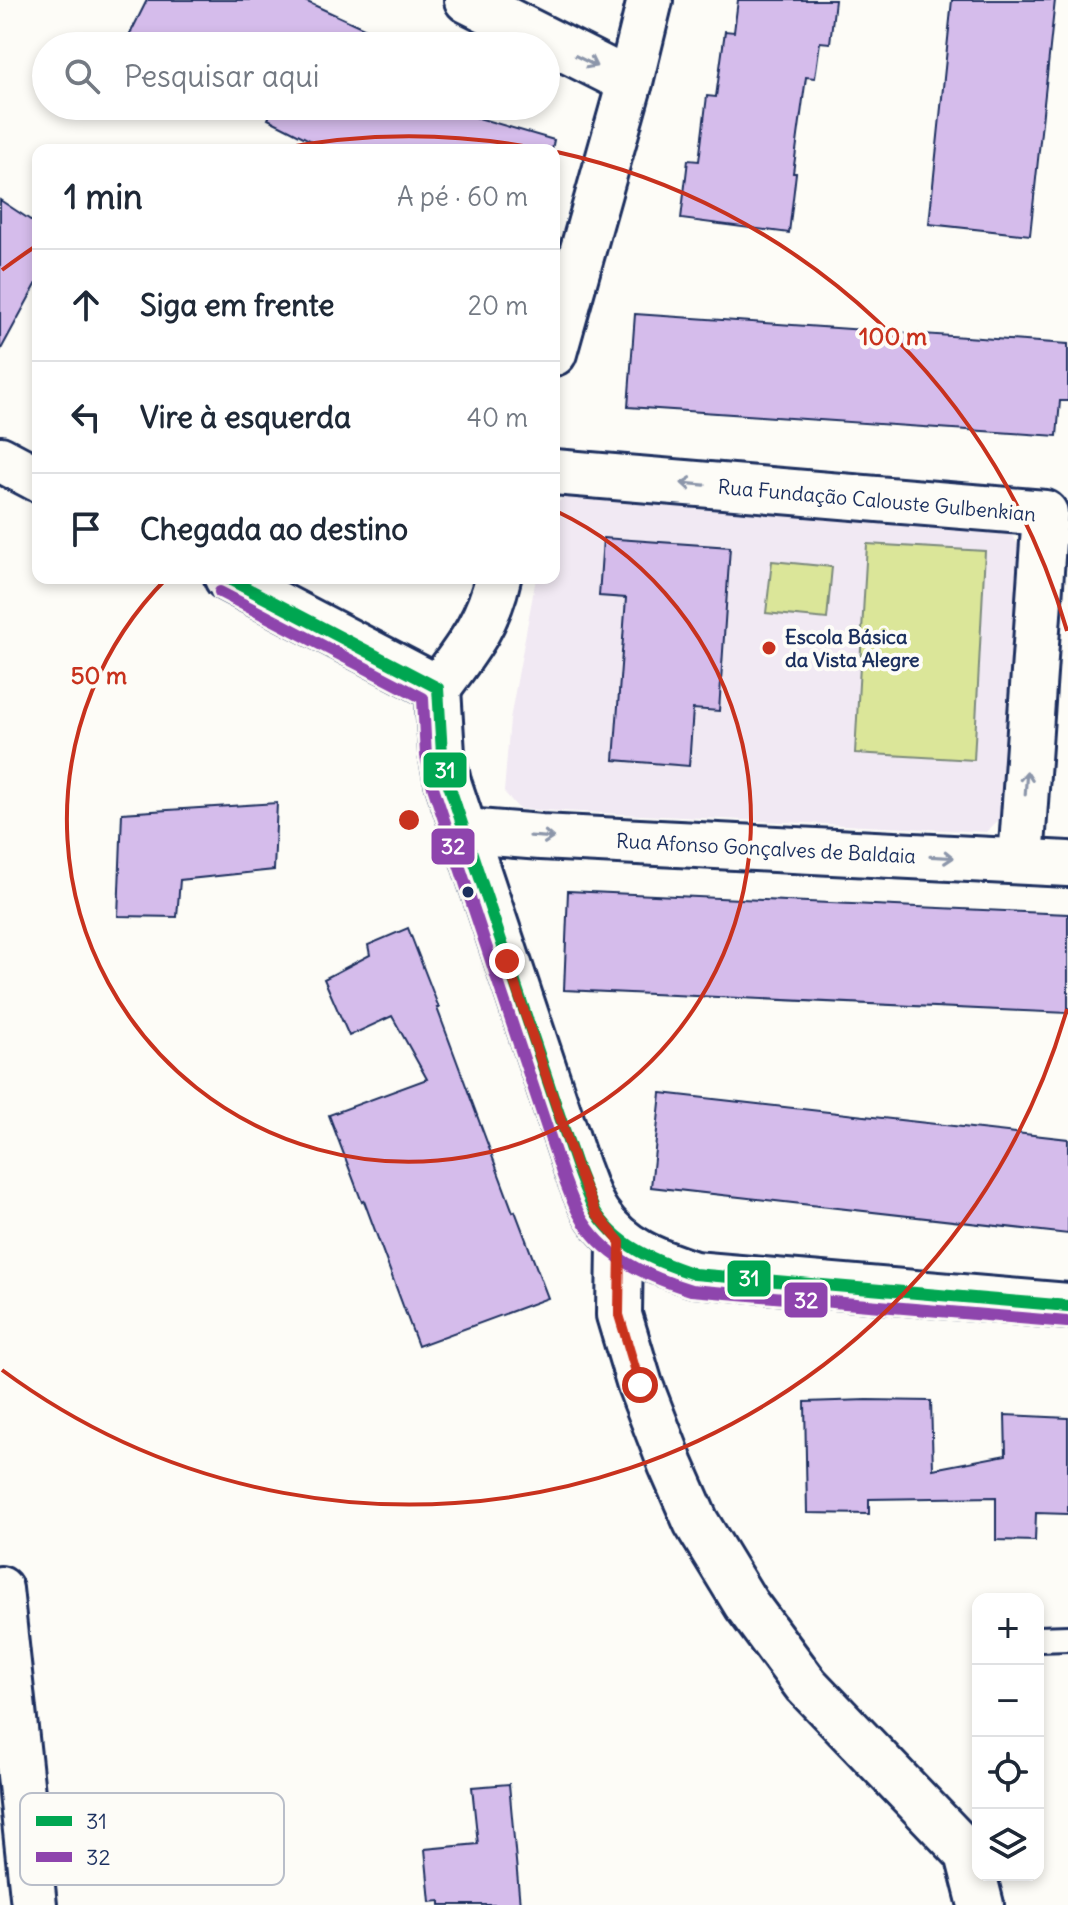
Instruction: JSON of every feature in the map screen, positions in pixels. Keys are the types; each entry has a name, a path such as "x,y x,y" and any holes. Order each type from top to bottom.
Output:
{"street":[{"path":"467,0 531,32"},
{"path":"560,332 650,0"},
{"path":"560,47 630,82"},
{"path":"0,459 32,476"},
{"name":"Rua Fundação Calouste Gulbenkian","path":"560,473 1045,513 1021,861"},
{"path":"239,584 438,688"},
{"path":"496,584 488,612 476,635 438,688 442,754 448,782 577,1168 596,1213 620,1242 657,1262 694,1274 1068,1306"},
{"name":"Rua Afonso Gonçalves de Baldaia","path":"465,831 1068,864"},
{"path":"620,1242 619,1315 640,1385 696,1522 746,1604 806,1685 972,1844"},
{"path":"0,1589 22,1793"},
{"path":"978,1881 981,1905"},
{"path":"32,1885 34,1905"}],"lane":[{"path":"1044,1639 1068,1638"}],"shaded area":[{"name":"Escola Básica da Vista Alegre","path":"565,495 1006,529 1020,546 1004,815 986,832 519,809 504,792 510,719 535,584 560,584 560,500"}],"green space":[{"path":"867,544 985,551 974,760 855,753"},
{"path":"772,561 832,567 827,619 766,613"}],"building":[{"path":"147,0 303,0 373,32 131,32"},
{"path":"738,0 835,0 830,43 820,42 815,78 806,77 793,173 796,173 789,233 681,219 688,160 699,161 707,96 716,97 725,31 734,32"},
{"path":"952,0 1055,0 1030,235 929,224"},
{"path":"270,120 485,120 554,140 553,144 317,144"},
{"path":"0,200 32,221 32,292 0,351"},
{"path":"635,314 1068,344 1068,401 1060,401 1057,436 628,407"},
{"path":"603,538 730,547 719,711 693,709 689,766 614,760 626,598 599,596"},
{"path":"277,803 274,870 180,880 177,917 118,916 122,813"},
{"path":"568,891 1068,914 1068,1013 564,990"},
{"path":"408,928 548,1298 418,1346 329,1115 427,1079 392,1016 349,1036 324,979 370,955 368,945"},
{"path":"661,1093 1068,1139 1068,1234 651,1187"},
{"path":"931,1401 933,1469 1006,1455 1005,1415 1068,1418 1068,1514 1036,1513 1035,1541 996,1540 996,1497 869,1499 869,1514 807,1513 805,1402"},
{"path":"509,1784 520,1905 440,1905 440,1901 430,1902 425,1849 478,1844 472,1787"}],"transit line":[{"name":"31","path":"239,584 438,688 442,754 448,782 581,1178 594,1209 613,1233 651,1257 694,1274 1068,1306"},
{"name":"32","path":"220,592 423,698 426,756 433,787 562,1173 579,1214 600,1242 642,1271 691,1290 1067,1322"}],"place":[{"name":"Escola Básica da Vista Alegre","path":"769,648"}],"route":[{"path":"507,961 577,1168 596,1213 620,1242 619,1315 640,1385"}]}
